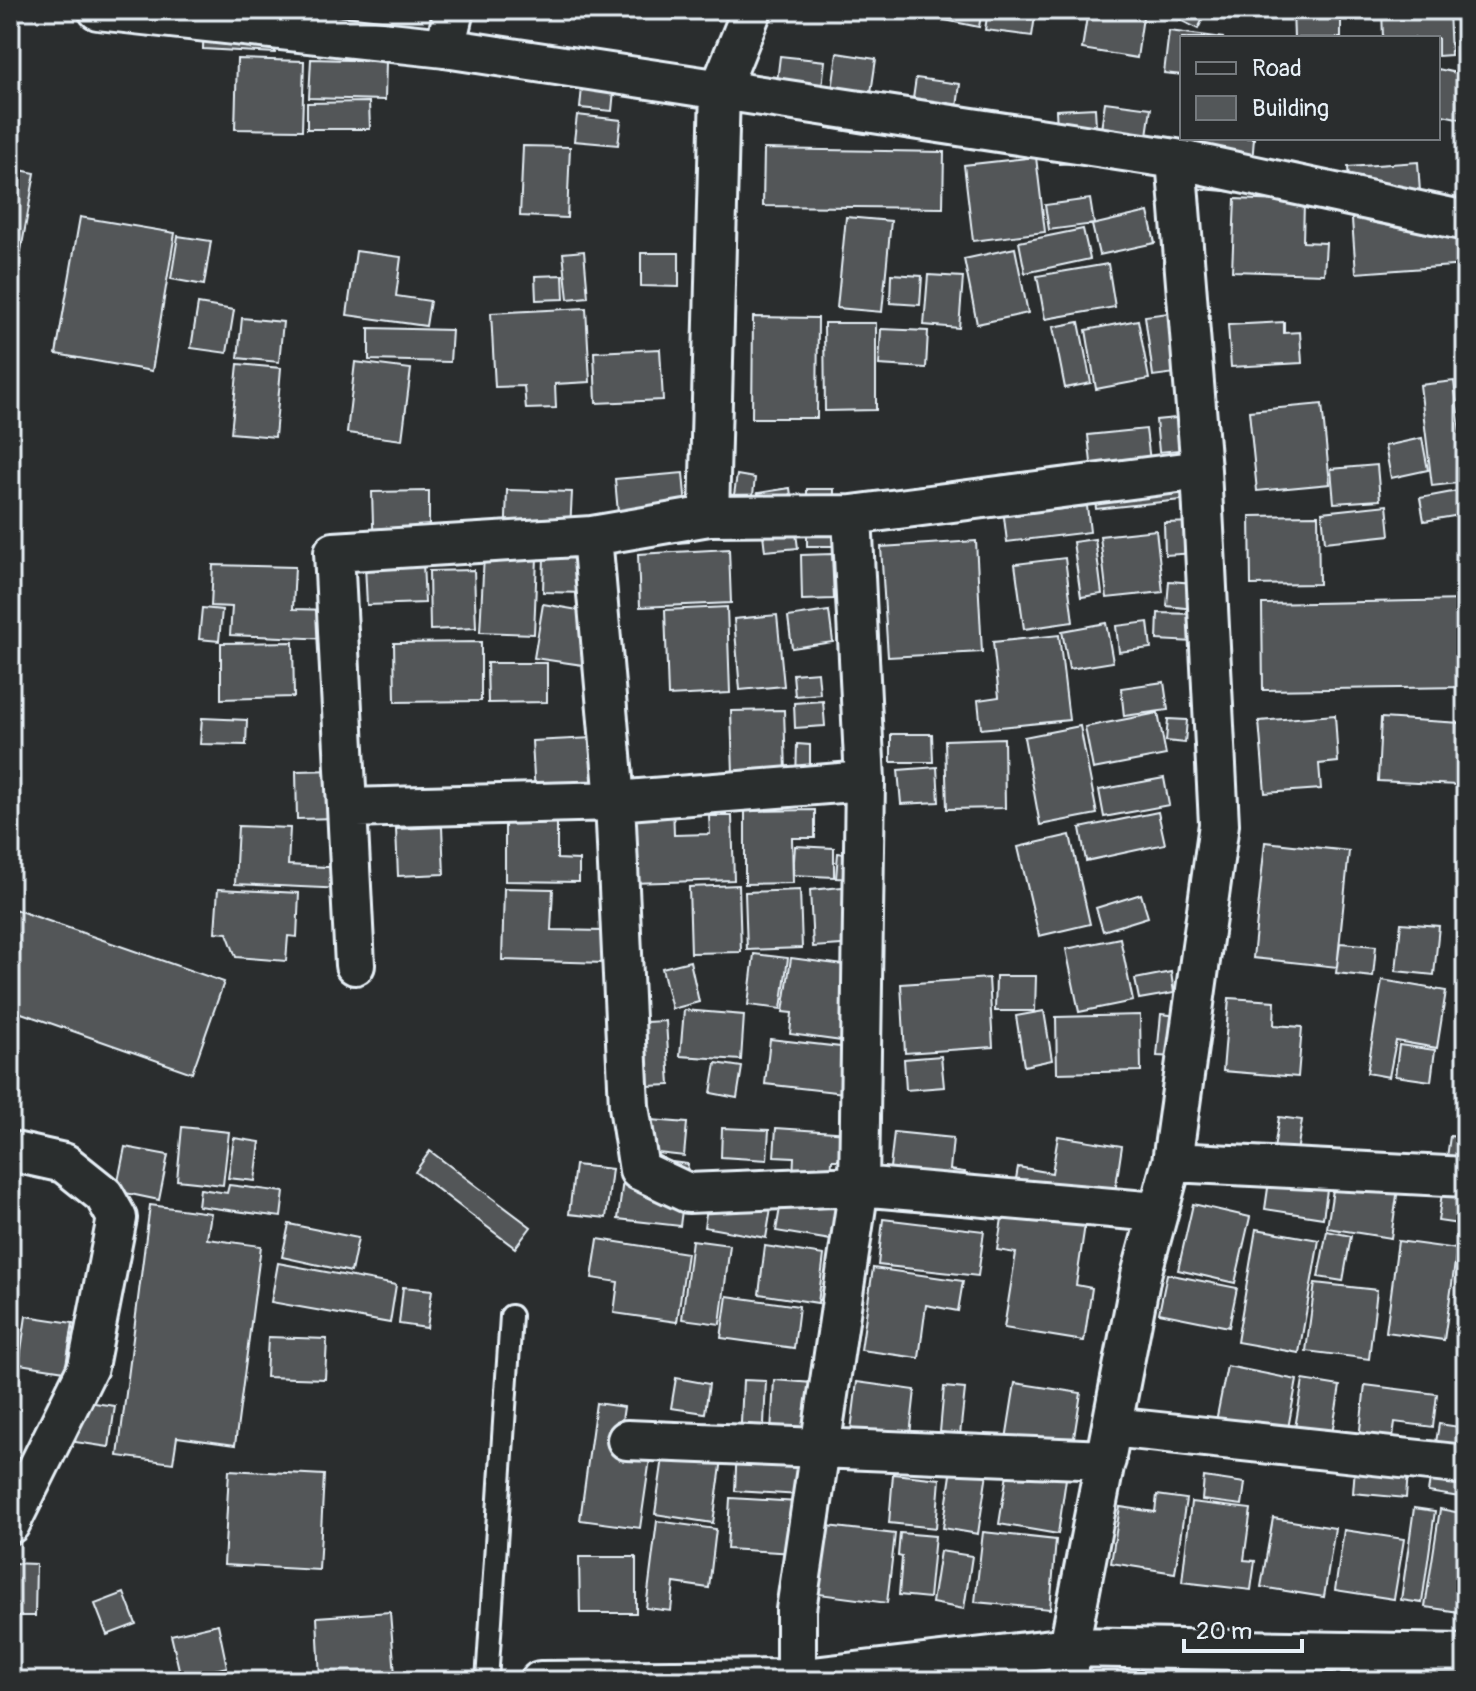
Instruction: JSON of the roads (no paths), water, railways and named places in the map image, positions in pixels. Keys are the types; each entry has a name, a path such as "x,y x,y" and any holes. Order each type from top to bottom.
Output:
{"street":[{"path":"98,10 445,48 1176,159 1466,221"},
{"path":"445,48 454,10"},
{"path":"709,516 720,89 752,10"},
{"path":"1069,1664 1141,1275 1172,1162 1219,824 1201,470 1176,159"},
{"path":"355,965 334,552 592,536 709,516 852,515 1201,470"},
{"path":"796,1680 796,1610 859,1186 865,781 852,515"},
{"path":"592,536 615,801 629,1106 639,1170 688,1193 859,1186 1157,1212"},
{"path":"348,808 615,801 865,781"},
{"path":"10,1151 64,1163 104,1195 117,1218 88,1367 10,1524"},
{"path":"1172,1162 1466,1177"},
{"path":"627,1440 821,1448 1109,1444 1466,1465"},
{"path":"540,1681 796,1680 1069,1664 1466,1654"}],"lane":[{"path":"487,1681 511,1316"}]}
